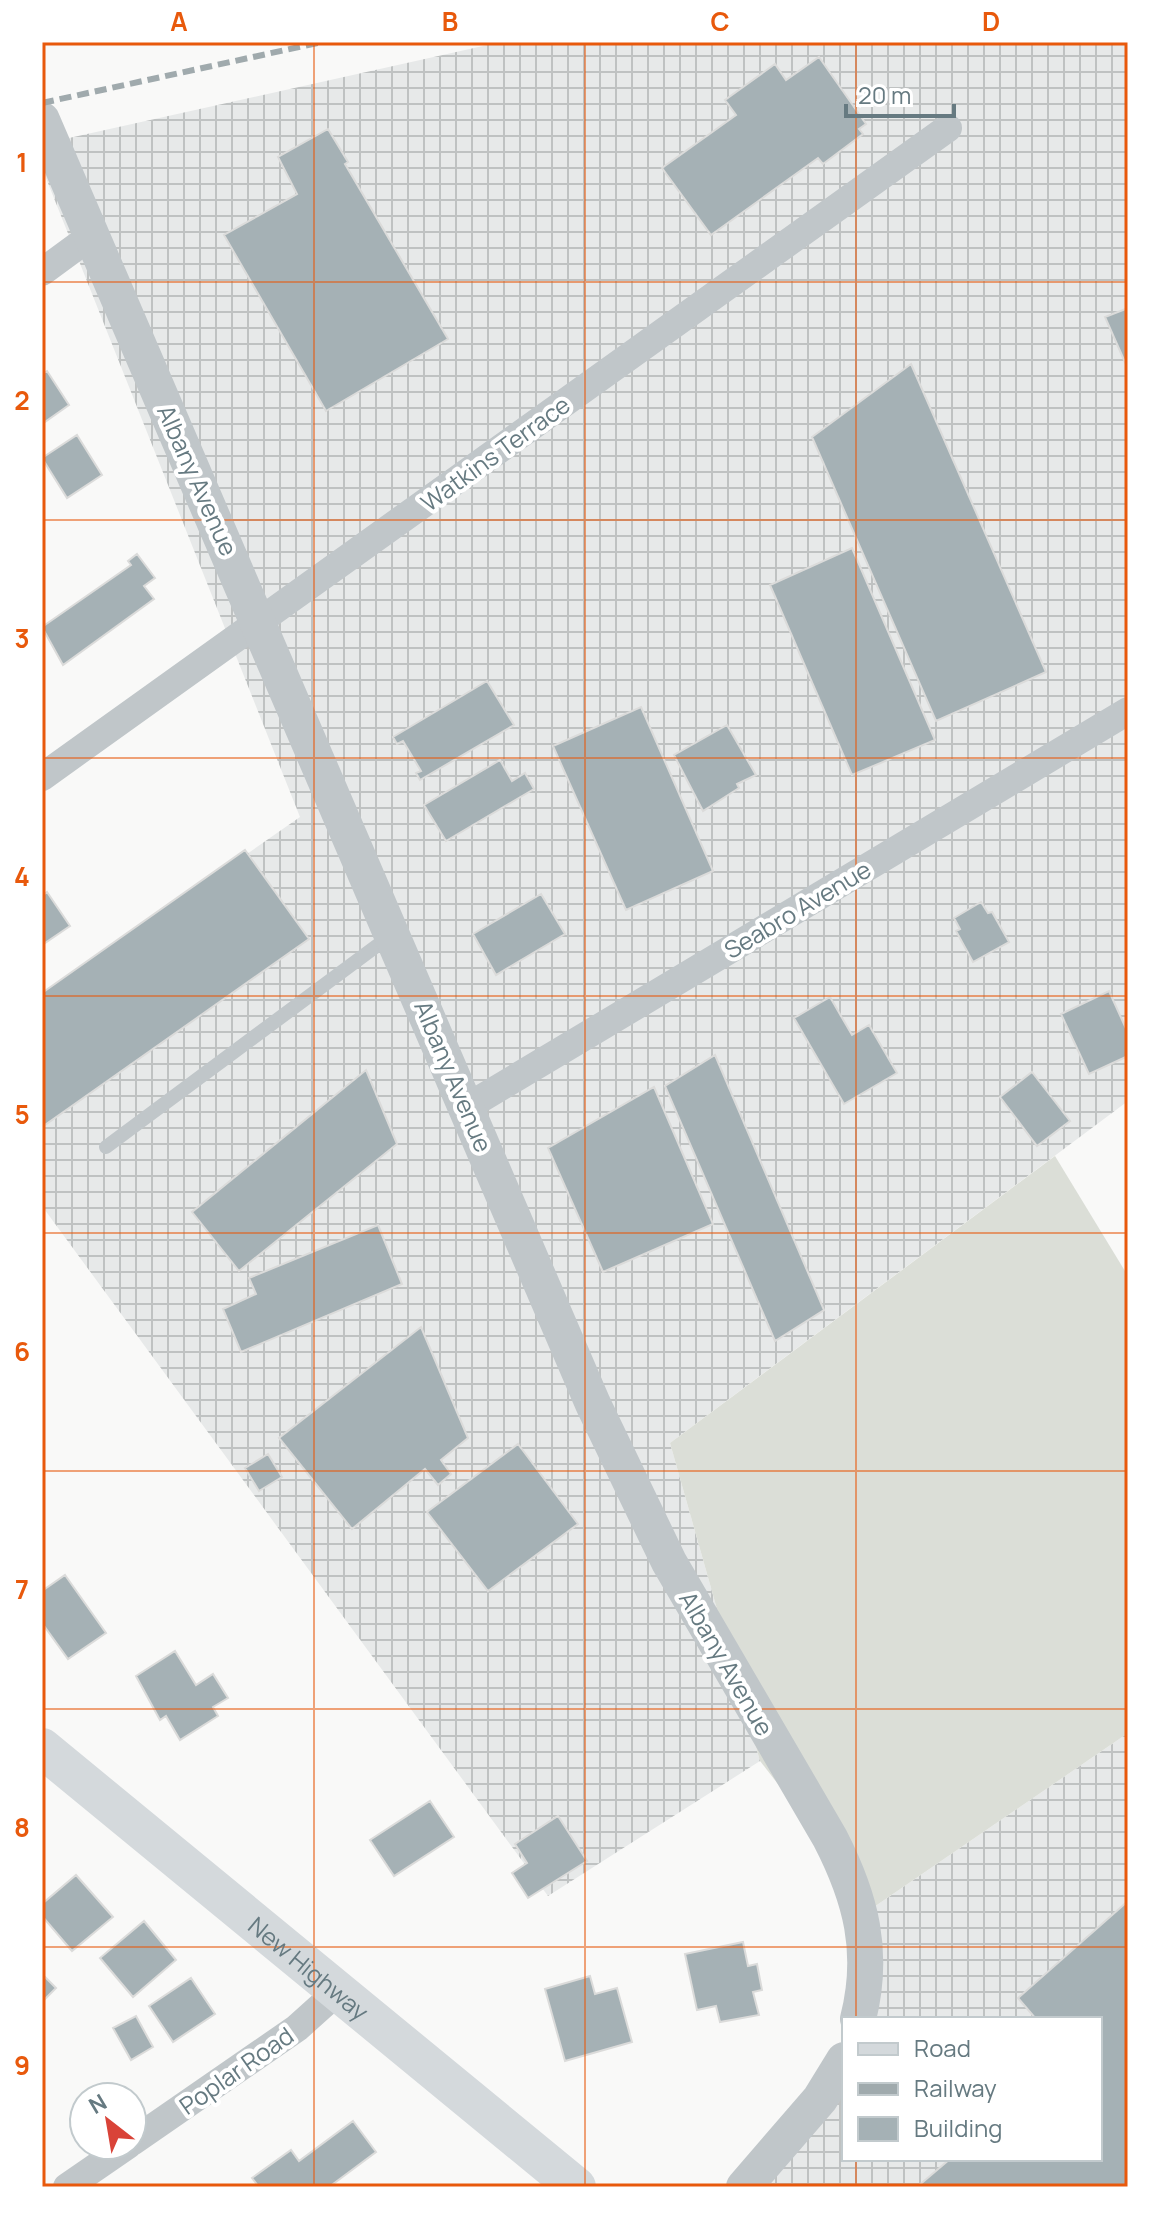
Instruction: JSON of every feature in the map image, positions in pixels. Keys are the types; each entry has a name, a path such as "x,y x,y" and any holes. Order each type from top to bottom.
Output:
{"main road":[{"name":"New Highway","path":"42,1748 576,2187"}],"street":[{"name":"Albany Avenue","path":"42,120 394,933 593,1404 669,1562 830,1838 853,1885 868,1955 867,1978 858,2017"},
{"name":"Watkins Terrace","path":"42,777 948,128"},
{"path":"42,272 91,236"},
{"name":"Seabro Avenue","path":"467,1107 1128,711"},
{"name":"Poplar Road","path":"148,2131 297,2028 337,1992"},
{"path":"744,2187 820,2099 842,2063"},
{"name":"Poplar Road","path":"67,2187 105,2161"}],"lane":[{"path":"106,1147 394,933"}],"shaded area":[{"path":"501,42 1128,42 1128,1101 670,1443 760,1761 548,1896 42,1206 42,997 300,817 42,168 42,144"},
{"path":"1055,1156 1128,1276 1128,1733 874,1907 760,1761 670,1443"},
{"path":"1128,1733 1128,2187 760,2187 842,2086 842,2161 1102,2161 1102,2017 866,2017 874,1907"}],"building":[{"path":"819,57 866,124 859,129 863,134 823,164 818,158 711,235 662,168 736,115 725,100 775,64 786,80"},
{"path":"328,129 348,162 345,164 448,339 326,411 224,235 297,194 278,157"},
{"path":"1128,308 1128,369 1105,317"},
{"path":"911,364 1046,672 936,721 812,437"},
{"path":"47,371 69,405 42,424 42,374"},
{"path":"77,435 102,475 67,498 42,458"},
{"path":"852,548 935,740 852,775 770,585"},
{"path":"137,554 155,578 144,586 154,599 63,665 42,627 131,565 128,561"},
{"path":"487,681 514,725 420,780 416,773 421,771 403,741 397,744 393,737"},
{"path":"641,707 713,871 626,910 553,746"},
{"path":"727,725 756,775 737,784 739,788 703,811 674,755"},
{"path":"500,760 512,781 525,773 534,789 446,841 424,805"},
{"path":"245,850 309,939 42,1127 42,993"},
{"path":"47,892 70,926 42,945 42,896"},
{"path":"541,894 565,934 496,975 473,934"},
{"path":"981,902 988,913 992,912 1009,942 973,962 956,931 960,929 954,918"},
{"path":"1109,991 1128,1033 1128,1056 1089,1074 1061,1014"},
{"path":"830,997 852,1035 869,1025 897,1073 844,1104 794,1018"},
{"path":"715,1055 824,1310 775,1341 665,1086"},
{"path":"366,1070 397,1144 239,1271 192,1212"},
{"path":"1032,1072 1070,1121 1037,1146 1000,1097"},
{"path":"654,1087 713,1224 603,1272 548,1148"},
{"path":"378,1225 402,1284 241,1352 223,1309 256,1294 249,1278"},
{"path":"421,1327 468,1438 441,1460 451,1474 438,1485 425,1469 352,1529 279,1438"},
{"path":"518,1444 578,1524 488,1591 427,1512"},
{"path":"268,1454 282,1477 259,1491 245,1468"},
{"path":"65,1575 106,1633 68,1659 42,1623 42,1591"},
{"path":"175,1651 196,1685 213,1674 228,1698 213,1707 218,1716 180,1740 166,1716 160,1720 136,1676"},
{"path":"430,1801 454,1837 394,1876 370,1840"},
{"path":"558,1816 587,1861 528,1898 512,1873 527,1863 515,1844"},
{"path":"76,1875 113,1917 72,1951 42,1916 42,1904"},
{"path":"1128,1901 1128,2187 917,2187 948,2161 1102,2161 1102,2017 1034,2017 1018,1998"},
{"path":"144,1921 176,1960 133,1997 100,1958"},
{"path":"743,1942 748,1966 757,1964 762,1990 753,1992 759,2015 720,2022 716,2006 697,2010 685,1954"},
{"path":"42,1974 56,1988 42,2002"},
{"path":"590,1976 595,1994 617,1988 632,2042 565,2061 545,1989"},
{"path":"191,1978 215,2014 173,2042 149,2006"},
{"path":"136,2016 153,2047 131,2060 113,2028"},
{"path":"353,2121 376,2152 329,2187 259,2187 252,2178 291,2150 299,2161"}],"railway":[{"path":"42,103 322,42"}]}
